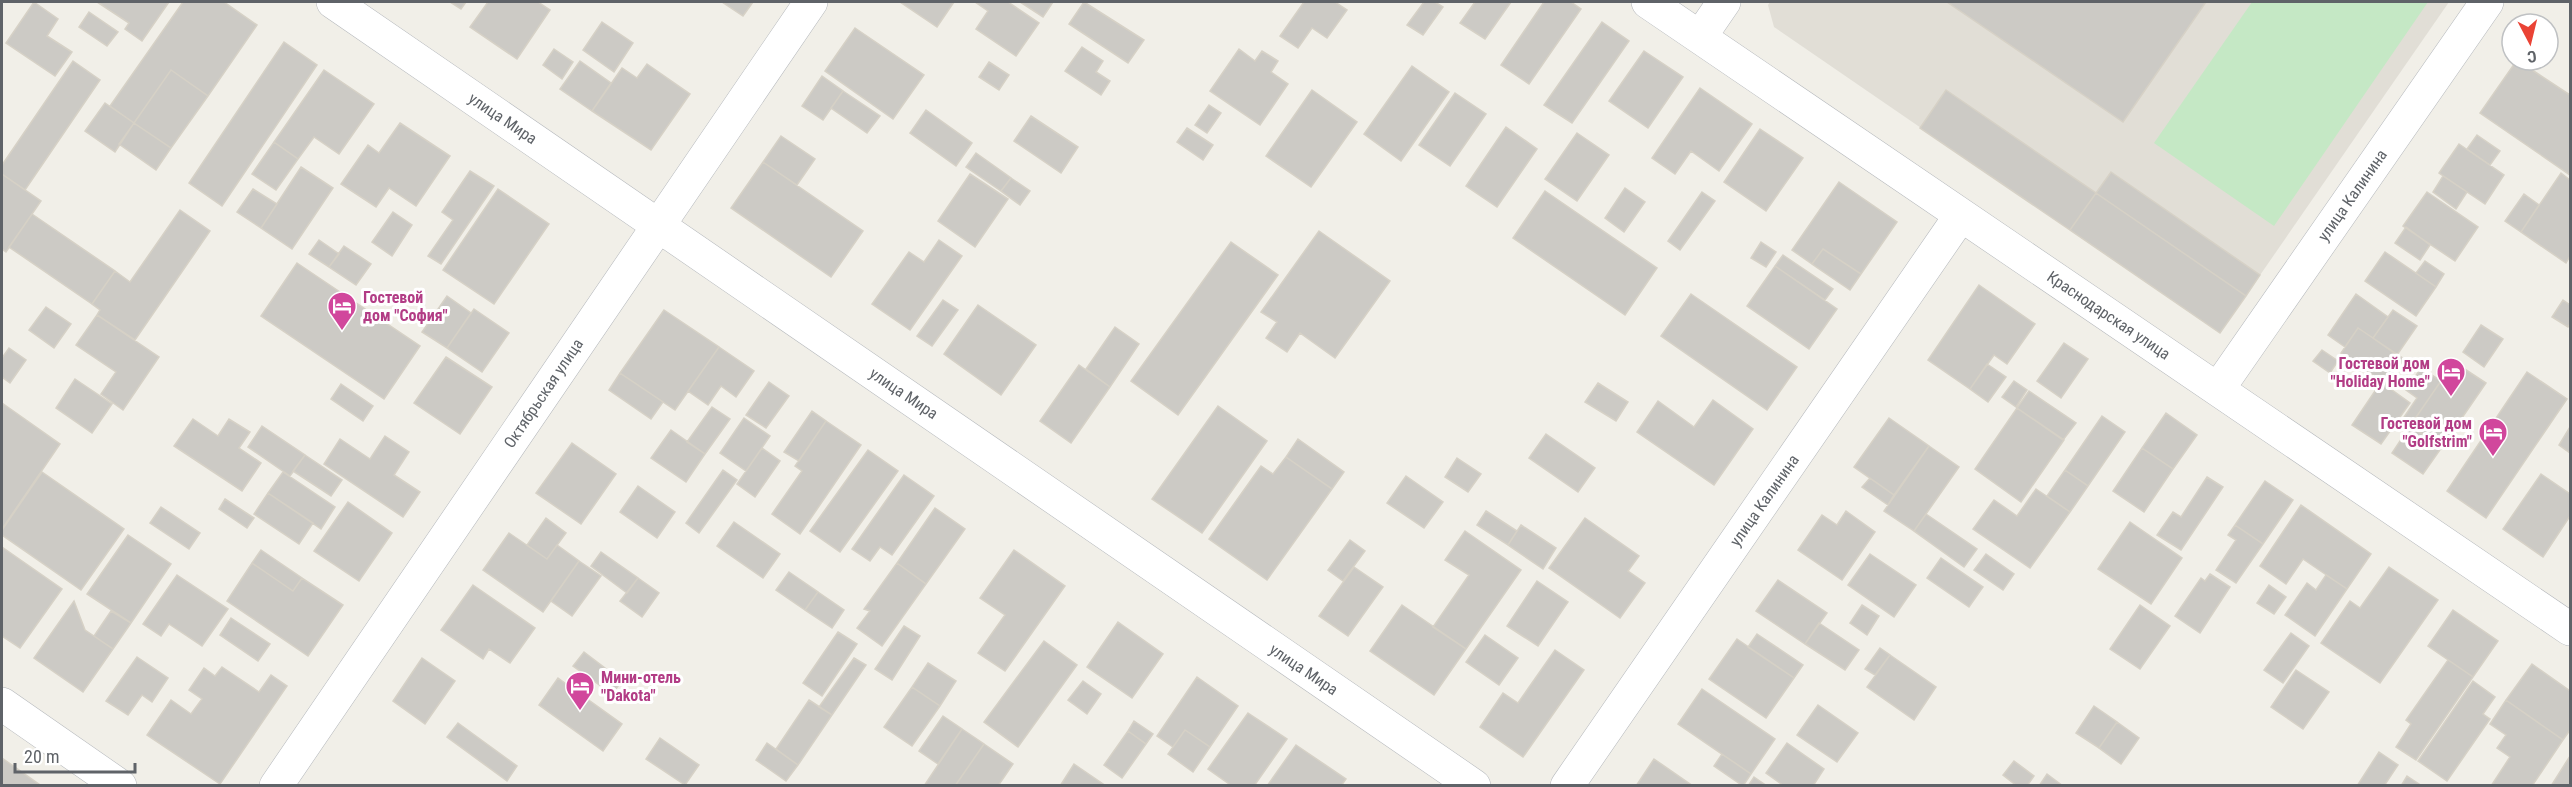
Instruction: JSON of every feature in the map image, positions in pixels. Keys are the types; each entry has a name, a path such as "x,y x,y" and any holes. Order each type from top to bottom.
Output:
{"street":[{"name":"улица Мира","path":"333,2 1474,786"},
{"name":"Октябрьская улица","path":"276,786 811,2"},
{"name":"Краснодарская улица","path":"1648,2 2571,629"},
{"path":"1700,37 1724,2"},
{"name":"улица Калинина","path":"2218,389 2487,2"},
{"name":"улица Калинина","path":"1567,786 1961,215"},
{"path":"2,704 120,786"}],"shaded area":[{"path":"1770,2 2449,2 2220,333 1774,27 1768,5"}],"green space":[{"path":"2252,2 2428,2 2274,226 2154,143"}],"building":[{"path":"34,2 58,19 47,36 72,52 55,76 6,43"},
{"path":"97,2 169,2 142,41 125,29 129,23"},
{"path":"183,2 224,2 257,25 208,96 171,70 134,123 110,106"},
{"path":"450,2 466,2 461,9"},
{"path":"488,2 538,2 550,10 517,59 470,27"},
{"path":"722,2 753,2 743,16"},
{"path":"900,2 954,2 937,27"},
{"path":"975,2 1008,2 1039,23 1016,56 976,29 988,11"},
{"path":"1020,2 1053,2 1043,17"},
{"path":"1084,2 1144,40 1128,63 1069,24"},
{"path":"1304,2 1335,2 1347,10 1327,38 1312,28 1298,48 1280,36"},
{"path":"1424,2 1435,2 1443,7 1423,35 1407,25"},
{"path":"1475,2 1511,2 1485,39 1460,23"},
{"path":"1544,2 1571,2 1581,9 1529,84 1501,65"},
{"path":"1947,2 2206,2 2123,122"},
{"path":"89,12 118,32 107,46 79,27"},
{"path":"602,22 633,43 614,72 583,50"},
{"path":"1602,22 1629,41 1572,123 1544,105"},
{"path":"855,28 924,75 893,119 825,71"},
{"path":"284,42 317,65 222,206 189,183"},
{"path":"1082,47 1103,61 1096,72 1110,81 1101,95 1065,71"},
{"path":"554,49 573,62 562,79 543,65"},
{"path":"1239,49 1255,61 1262,51 1278,61 1271,72 1288,84 1260,125 1210,91"},
{"path":"1644,51 1683,77 1648,128 1609,101"},
{"path":"73,61 100,80 25,190 2,174 2,165"},
{"path":"580,61 611,83 592,111 560,89"},
{"path":"989,62 1009,75 999,90 979,77"},
{"path":"647,64 690,94 651,150 592,111 622,68 637,78"},
{"path":"1412,66 1449,92 1401,161 1364,134"},
{"path":"171,70 208,96 171,148 134,123"},
{"path":"324,70 374,104 339,154 314,137 298,159 274,142"},
{"path":"2509,72 2535,72 2570,95 2570,175 2480,113"},
{"path":"822,76 843,91 823,120 802,106"},
{"path":"1700,88 1752,124 1719,171 1691,151 1675,174 1652,158"},
{"path":"1312,90 1357,122 1311,187 1266,156"},
{"path":"1946,90 2096,193 2070,230 1920,128"},
{"path":"843,91 880,116 867,133 831,108"},
{"path":"1455,93 1486,114 1450,166 1419,145"},
{"path":"105,103 134,123 115,152 85,131"},
{"path":"1209,105 1221,113 1207,133 1195,125"},
{"path":"926,110 972,143 956,166 910,133"},
{"path":"1031,116 1078,147 1061,173 1014,141"},
{"path":"134,123 171,148 156,170 119,144"},
{"path":"400,123 450,156 416,206 389,188 376,207 341,184 368,145 379,153"},
{"path":"1506,127 1537,149 1497,207 1466,186"},
{"path":"1187,128 1213,145 1203,160 1177,142"},
{"path":"1760,129 1803,158 1766,211 1724,182"},
{"path":"1577,133 1609,155 1577,201 1545,179"},
{"path":"2477,135 2500,151 2490,165 2467,149"},
{"path":"781,136 815,159 797,185 763,162"},
{"path":"274,142 298,159 276,190 252,174"},
{"path":"2459,144 2504,175 2485,204 2439,173"},
{"path":"976,153 1011,178 1001,191 966,167"},
{"path":"763,162 863,231 831,277 731,208"},
{"path":"301,167 333,188 292,249 261,228"},
{"path":"470,171 494,186 441,264 428,256 453,220 442,212"},
{"path":"2111,172 2260,275 2246,296 2096,193"},
{"path":"2561,173 2570,180 2570,256 2566,263 2521,232"},
{"path":"2,174 41,201 6,252 2,249"},
{"path":"970,174 1008,199 975,247 938,221"},
{"path":"2443,176 2467,192 2456,209 2433,192"},
{"path":"1011,178 1030,191 1020,205 1001,191"},
{"path":"1839,182 1897,222 1861,274 1823,249 1812,264 1792,250"},
{"path":"1625,188 1645,202 1624,232 1605,218"},
{"path":"253,189 277,204 261,228 237,212"},
{"path":"498,189 549,224 494,304 443,270"},
{"path":"1545,191 1657,268 1625,315 1513,238"},
{"path":"1702,192 1715,201 1680,250 1668,241"},
{"path":"2427,192 2478,227 2455,261 2403,226"},
{"path":"2096,193 2246,296 2220,333 2070,230"},
{"path":"2524,194 2539,205 2521,232 2505,221"},
{"path":"180,210 210,231 135,340 97,315 100,310 92,304 115,271 130,282"},
{"path":"393,212 412,225 392,256 372,242"},
{"path":"32,214 115,271 92,304 9,247"},
{"path":"2406,227 2430,245 2420,260 2395,243"},
{"path":"1319,231 1390,281 1335,358 1300,333 1287,352 1266,338 1277,322 1261,312"},
{"path":"319,240 339,254 329,267 309,254"},
{"path":"939,240 962,256 910,330 872,304 909,252 924,262"},
{"path":"1231,242 1278,275 1178,415 1131,381"},
{"path":"1761,242 1776,252 1766,267 1751,258"},
{"path":"344,246 371,264 356,285 329,267"},
{"path":"1823,249 1861,274 1850,290 1812,264"},
{"path":"2385,252 2436,287 2416,316 2365,281"},
{"path":"1783,255 1833,289 1825,300 1775,266"},
{"path":"2425,261 2444,274 2436,287 2416,273"},
{"path":"297,263 420,346 384,399 261,316"},
{"path":"1775,266 1837,309 1809,349 1747,306"},
{"path":"1979,285 2035,324 2007,364 1994,355 1970,389 1928,360"},
{"path":"1691,294 1797,367 1767,410 1661,336"},
{"path":"2356,294 2388,317 2373,338 2358,328 2345,347 2328,335"},
{"path":"447,296 471,313 447,348 422,332"},
{"path":"943,300 958,310 932,346 917,336"},
{"path":"2563,300 2570,305 2568,327 2552,317"},
{"path":"978,305 1036,345 1001,395 944,354"},
{"path":"46,307 71,324 54,348 29,330"},
{"path":"474,309 509,333 482,372 447,348"},
{"path":"664,310 719,347 675,410 620,373"},
{"path":"2393,310 2417,326 2397,355 2373,338"},
{"path":"97,315 159,357 123,410 101,394 116,372 76,345"},
{"path":"2481,325 2503,339 2484,367 2463,352"},
{"path":"1115,327 1139,344 1110,387 1086,369"},
{"path":"2358,328 2404,359 2386,384 2341,353"},
{"path":"2064,343 2088,359 2061,398 2037,381"},
{"path":"719,347 754,371 736,397 721,386 708,405 688,391"},
{"path":"9,348 26,360 10,383 2,377 2,358"},
{"path":"2322,350 2338,361 2330,373 2313,361"},
{"path":"446,357 492,387 460,434 414,403"},
{"path":"2454,362 2486,383 2442,447 2410,426"},
{"path":"1987,364 2006,377 1988,402 1970,389"},
{"path":"1079,365 1110,387 1071,443 1040,421"},
{"path":"2421,368 2441,381 2410,426 2402,420 2417,398 2406,390"},
{"path":"2527,372 2567,399 2486,518 2447,491"},
{"path":"620,373 663,402 651,419 609,390"},
{"path":"75,379 112,404 92,433 56,408"},
{"path":"2014,381 2027,390 2016,407 2002,397"},
{"path":"769,382 789,396 766,428 746,415"},
{"path":"2381,382 2410,403 2381,444 2352,425"},
{"path":"1598,383 1628,402 1616,421 1585,402"},
{"path":"341,384 373,406 363,421 331,399"},
{"path":"2029,391 2076,423 2063,440 2017,408"},
{"path":"1713,400 1753,429 1714,485 1637,432 1658,401 1694,427"},
{"path":"2,403 60,444 2,529"},
{"path":"1218,406 1267,441 1202,533 1152,499"},
{"path":"712,407 730,419 705,454 687,442"},
{"path":"2017,408 2064,440 2021,502 1975,469"},
{"path":"812,411 826,421 799,461 784,452"},
{"path":"2166,413 2197,435 2173,469 2142,448"},
{"path":"2102,416 2125,432 2088,486 2065,470"},
{"path":"744,418 770,436 746,471 720,453"},
{"path":"1889,418 1929,446 1894,495 1854,467"},
{"path":"193,419 218,436 229,419 250,432 239,448 261,463 242,491 174,446"},
{"path":"826,421 861,445 800,534 772,514 802,471 795,466"},
{"path":"262,426 305,455 290,476 248,447"},
{"path":"2410,426 2442,447 2423,474 2392,453"},
{"path":"2570,427 2570,453 2559,445"},
{"path":"671,430 705,454 686,482 651,458"},
{"path":"1546,434 1595,468 1578,492 1529,458"},
{"path":"385,436 409,452 394,475 420,492 403,517 324,464 340,439 370,459"},
{"path":"1298,439 1344,472 1332,489 1286,457"},
{"path":"572,443 616,474 581,524 536,493"},
{"path":"1929,446 1959,467 1914,531 1884,511"},
{"path":"762,448 780,461 755,497 737,484"},
{"path":"2142,448 2173,469 2144,512 2113,491"},
{"path":"868,450 898,471 840,552 810,531"},
{"path":"305,455 342,480 331,496 293,471"},
{"path":"1286,457 1332,489 1267,580 1209,539 1261,466 1273,474"},
{"path":"1457,458 1481,474 1468,492 1445,477"},
{"path":"723,470 737,480 699,533 686,523"},
{"path":"2065,470 2088,486 2070,512 2047,496"},
{"path":"42,472 124,529 81,590 2,535 2,530"},
{"path":"283,472 335,507 321,529 268,493"},
{"path":"2541,474 2570,494 2570,516 2543,557 2503,529"},
{"path":"904,475 934,496 892,555 880,547 870,561 852,549"},
{"path":"1406,476 1443,502 1424,528 1387,503"},
{"path":"2207,477 2223,487 2181,550 2157,535 2173,512 2181,517"},
{"path":"1870,478 1894,495 1888,505 1862,487"},
{"path":"2265,481 2293,500 2263,544 2235,525"},
{"path":"638,486 675,512 657,538 620,512"},
{"path":"2036,489 2070,512 2030,568 1973,529 1994,500 2017,516"},
{"path":"268,493 313,523 299,544 254,514"},
{"path":"225,499 254,518 247,528 219,509"},
{"path":"348,502 392,533 359,581 314,551"},
{"path":"2301,505 2371,554 2347,589 2303,559 2286,584 2260,566"},
{"path":"161,507 200,533 189,549 150,523"},
{"path":"935,508 965,529 926,584 897,563"},
{"path":"1486,511 1517,531 1508,545 1477,525"},
{"path":"1846,511 1875,532 1842,580 1798,550 1822,515 1837,525"},
{"path":"1926,514 1977,549 1964,567 1914,531"},
{"path":"546,518 566,533 547,559 527,545"},
{"path":"1585,518 1639,556 1628,571 1645,583 1620,618 1549,568"},
{"path":"734,522 780,554 763,578 717,546"},
{"path":"2130,522 2182,558 2151,604 2098,569"},
{"path":"1521,525 1556,548 1543,569 1508,545"},
{"path":"2235,525 2263,544 2236,583 2216,570 2236,540 2228,535"},
{"path":"1465,531 1521,570 1466,649 1433,627 1469,575 1445,560"},
{"path":"509,533 547,559 557,545 579,561 543,612 483,570"},
{"path":"128,535 171,564 131,623 87,594"},
{"path":"1350,540 1365,551 1343,581 1328,570"},
{"path":"2,547 62,589 20,648 2,636"},
{"path":"261,550 302,578 293,591 252,563"},
{"path":"1014,550 1065,586 1005,671 978,653 1005,615 980,598"},
{"path":"601,552 638,578 627,593 591,566"},
{"path":"1870,554 1916,585 1894,617 1848,585"},
{"path":"1986,554 2014,574 2003,590 1974,570"},
{"path":"1941,558 1983,587 1969,607 1927,578"},
{"path":"579,561 601,576 572,616 551,601"},
{"path":"252,563 293,591 302,578 343,605 308,656 227,601"},
{"path":"897,563 926,584 882,646 857,628 870,611 864,609"},
{"path":"1354,567 1383,587 1348,636 1319,616"},
{"path":"2389,567 2438,600 2380,683 2321,643 2350,601 2360,608"},
{"path":"789,572 818,592 805,610 776,590"},
{"path":"2210,574 2230,587 2200,633 2175,616 2201,578 2205,581"},
{"path":"177,575 228,609 202,646 169,624 161,636 143,624"},
{"path":"2326,575 2347,589 2315,636 2285,615 2307,583 2316,590"},
{"path":"638,578 659,593 642,617 620,601"},
{"path":"1778,580 1827,613 1805,644 1756,611"},
{"path":"1537,581 1568,602 1538,646 1507,626"},
{"path":"473,585 535,628 510,663 489,649 483,659 441,630"},
{"path":"2269,585 2286,597 2274,614 2257,603"},
{"path":"818,592 844,610 832,628 805,610"},
{"path":"74,601 85,630 113,649 83,692 34,658"},
{"path":"1402,605 1466,649 1434,695 1370,651"},
{"path":"1862,605 1879,616 1867,635 1850,623"},
{"path":"2140,605 2170,626 2140,669 2110,649"},
{"path":"2453,610 2498,641 2473,677 2428,646"},
{"path":"111,611 131,623 113,649 94,636"},
{"path":"231,618 270,644 258,661 220,635"},
{"path":"1118,622 1163,654 1132,698 1087,667"},
{"path":"1819,623 1859,650 1845,670 1805,644"},
{"path":"904,626 920,636 892,680 875,669"},
{"path":"838,632 857,644 822,696 803,683"},
{"path":"2291,633 2309,646 2283,683 2264,670"},
{"path":"1757,634 1803,665 1794,678 1748,647"},
{"path":"1485,635 1518,658 1499,685 1466,662"},
{"path":"1737,639 1794,678 1766,718 1709,679"},
{"path":"1044,641 1077,665 1018,747 984,722"},
{"path":"1880,648 1890,655 1875,675 1865,669"},
{"path":"1555,650 1584,670 1523,757 1480,727 1503,693 1518,703"},
{"path":"584,652 622,681 612,694 573,666"},
{"path":"1890,655 1936,687 1914,720 1867,687"},
{"path":"137,657 168,678 152,702 142,695 128,715 106,701"},
{"path":"422,658 455,681 425,724 393,701"},
{"path":"854,658 866,665 832,715 819,707"},
{"path":"2448,660 2473,677 2416,760 2396,747 2411,724 2406,720"},
{"path":"928,663 956,681 940,706 912,687"},
{"path":"2532,664 2570,691 2570,730 2563,740 2506,700"},
{"path":"222,667 259,692 271,675 287,686 220,784 147,735 171,700 191,714 202,699 189,690 204,668 215,676"},
{"path":"2296,670 2329,692 2303,729 2271,707"},
{"path":"1197,677 1238,706 1210,747 1185,730 1173,747 1157,736"},
{"path":"558,678 622,724 603,751 539,705"},
{"path":"1083,681 1101,694 1087,714 1068,700"},
{"path":"2473,681 2495,697 2483,714 2490,719 2447,781 2418,761"},
{"path":"912,687 940,706 912,746 884,727"},
{"path":"1702,689 1775,739 1751,774 1678,724"},
{"path":"809,700 832,715 798,765 776,749"},
{"path":"2506,700 2563,740 2532,786 2491,786 2510,757 2497,748 2506,735 2490,724"},
{"path":"1818,705 1858,733 1837,762 1797,735"},
{"path":"2094,706 2117,722 2099,748 2076,733"},
{"path":"1248,713 1287,739 1254,786 1232,786 1208,769"},
{"path":"943,716 962,729 938,764 919,751"},
{"path":"1134,721 1153,734 1146,744 1128,731"},
{"path":"2117,722 2139,738 2121,764 2099,748"},
{"path":"458,723 517,766 507,781 447,737"},
{"path":"962,729 984,744 955,786 924,786"},
{"path":"1185,730 1210,747 1193,772 1168,754"},
{"path":"1128,731 1146,744 1122,778 1104,765"},
{"path":"660,738 699,765 685,785 646,759"},
{"path":"767,743 798,765 786,781 756,760"},
{"path":"1787,743 1824,769 1813,786 1784,786 1766,773"},
{"path":"984,744 1013,764 998,786 955,786"},
{"path":"1296,745 1346,779 1341,786 1267,786"},
{"path":"2379,752 2398,765 2384,786 2357,786"},
{"path":"1722,754 1751,774 1743,786 1714,766"},
{"path":"2570,756 2570,786 2551,786"},
{"path":"2,758 40,785 40,786 2,786"},
{"path":"1654,759 1693,786 1636,786"},
{"path":"2014,761 2034,776 2027,786 2017,786 2003,775"},
{"path":"1074,764 1106,786 1060,786"},
{"path":"2047,774 2063,786 2039,786"},
{"path":"2407,776 2422,786 2401,786"},
{"path":"1754,777 1767,786 1748,786"}],"place":[{"name":"Гостевой дом \"София\"","path":"342,332"},
{"name":"Гостевой дом \"Holiday Home\"","path":"2451,398"},
{"name":"Гостевой дом \"Golfstrim\"","path":"2493,458"},
{"name":"Мини-отель \"Dakota\"","path":"580,712"}]}
